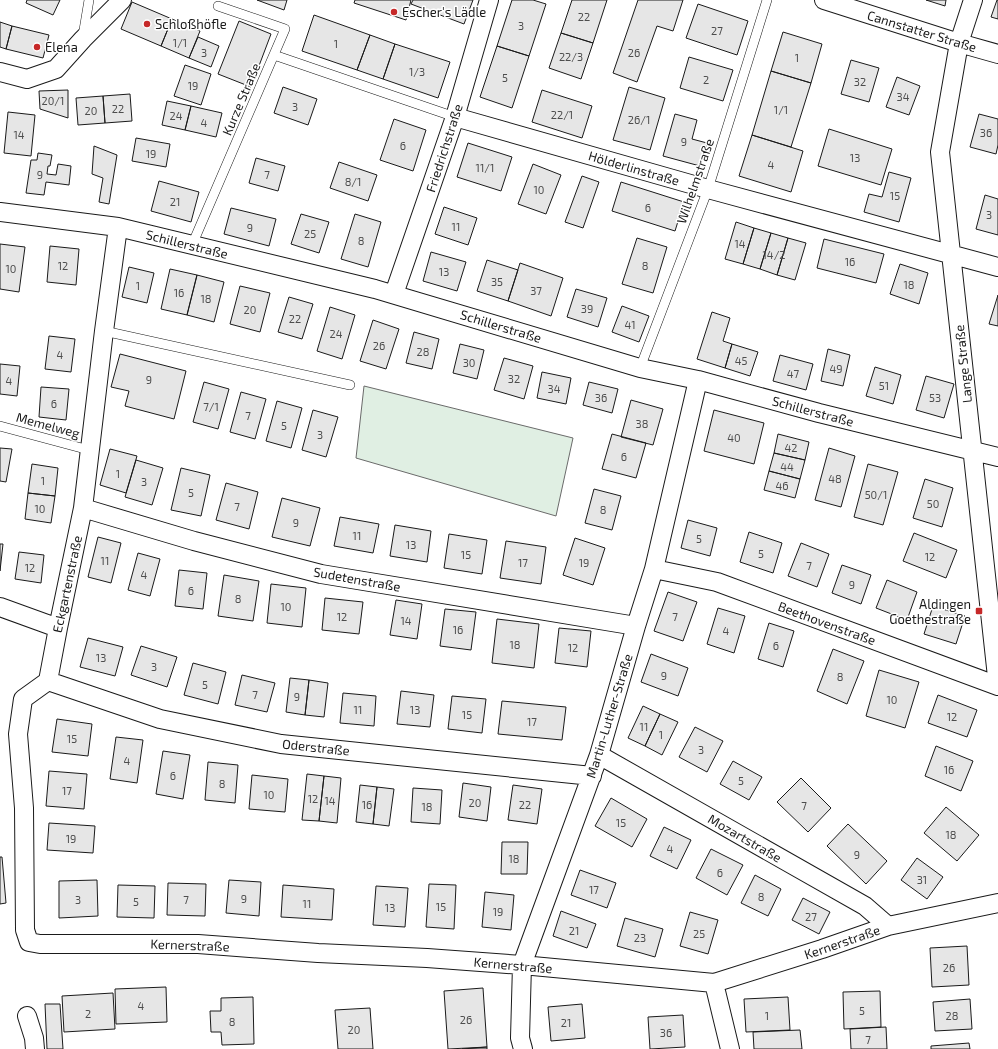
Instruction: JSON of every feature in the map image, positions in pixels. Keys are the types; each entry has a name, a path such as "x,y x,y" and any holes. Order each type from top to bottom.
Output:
{"street":[{"path":"0,72 27,78 56,69 83,39 122,0"},
{"name":"Friedrichstraße","path":"394,294 455,117 489,0"},
{"name":"Cannstatter Straße","path":"824,0 998,54"},
{"name":"Lange Straße","path":"972,0 959,43 940,152 973,451 995,626 998,686"},
{"name":"Hölderlinstraße","path":"455,117 708,189 998,267"},
{"name":"Schillerstraße","path":"0,212 118,227 394,294 640,368 698,380 819,413 998,457"},
{"name":"Eckgartenstraße","path":"48,681 83,508 118,227"},
{"name":"Martin-Luther-Straße","path":"523,1049 520,1038 522,965 599,755 654,569 698,380"},
{"name":"Sudetenstraße","path":"83,508 321,574 636,626"},
{"name":"Beethovenstraße","path":"654,569 717,582 998,686"},
{"path":"0,607 58,628"},
{"name":"Oderstraße","path":"48,681 160,718 281,744 592,776"},
{"name":"Kernerstraße","path":"48,681 23,699 18,734 24,808 25,930 29,942 40,944 198,944 522,965 714,983 822,949 888,926 998,903"},
{"name":"Mozartstraße","path":"599,755 865,906 888,926"},
{"path":"714,983 730,1049"},
{"path":"26,1016 34,1038 35,1049"}],"lane":[{"path":"83,39 89,0"},
{"name":"Wilhelmstraße","path":"640,368 708,189 767,0"},
{"name":"Kurze Straße","path":"192,245 285,29 218,6"},
{"name":"Hölderlinstraße","path":"274,55 455,117"},
{"path":"104,331 350,386"},
{"name":"Memelweg","path":"0,426 90,450"}],"green space":[{"path":"364,386 573,438 556,516 356,458"}],"building":[{"path":"27,0 60,0 53,15 26,3"},
{"path":"257,0 287,0 284,10"},
{"name":"Escher's Lädle","path":"355,0 411,0 406,20 354,3"},
{"path":"413,0 473,0 464,24 411,4"},
{"path":"512,0 533,0 546,4 529,56 497,46"},
{"path":"572,0 607,0 593,43 561,33"},
{"path":"638,0 683,0 673,31 657,26 637,82 613,73"},
{"path":"926,0 946,0 945,6"},
{"path":"998,0 998,19 991,17"},
{"name":"Schloßhöfle","path":"132,2 172,19 161,46 121,29"},
{"path":"698,4 748,21 737,55 686,38"},
{"path":"314,15 370,35 357,70 302,51"},
{"path":"172,19 200,31 189,58 161,46"},
{"path":"239,21 271,34 251,87 218,74"},
{"path":"0,22 12,26 6,49 0,47"},
{"path":"12,26 49,35 43,58 6,49"},
{"path":"783,32 822,44 811,83 771,71"},
{"path":"561,33 593,43 581,79 549,68"},
{"path":"370,35 395,44 383,79 357,70"},
{"path":"198,37 219,46 211,67 189,58"},
{"path":"395,44 450,62 438,98 383,79"},
{"path":"497,46 529,56 512,108 480,97"},
{"path":"689,57 733,70 723,101 680,88"},
{"path":"851,60 879,68 869,102 841,94"},
{"path":"185,65 211,74 201,105 174,96"},
{"path":"771,71 811,83 791,147 752,135"},
{"path":"897,77 920,86 909,115 886,107"},
{"path":"283,87 317,99 308,125 274,113"},
{"path":"629,87 665,98 650,150 613,140"},
{"path":"68,90 68,118 40,109 39,91"},
{"path":"542,90 592,106 582,138 532,122"},
{"path":"130,94 132,121 105,123 103,96"},
{"path":"103,96 105,123 78,125 76,98"},
{"path":"167,101 191,106 185,130 162,125"},
{"path":"191,106 222,113 216,137 185,130"},
{"path":"8,112 35,115 31,156 4,153"},
{"path":"675,114 697,120 692,139 707,143 700,166 663,156"},
{"path":"979,114 998,119 998,145 996,154 970,147"},
{"path":"394,119 426,130 413,171 380,160"},
{"path":"829,129 892,149 881,185 818,166"},
{"path":"752,135 803,151 791,192 739,176"},
{"path":"136,138 170,144 166,167 132,161"},
{"path":"468,143 512,157 501,191 457,177"},
{"path":"94,146 117,155 109,204 99,202 103,178 92,174"},
{"path":"38,153 52,155 47,174 56,175 58,164 71,166 69,185 46,182 44,195 26,193 31,160 37,160"},
{"path":"256,158 285,166 278,191 249,183"},
{"path":"339,162 377,175 368,201 330,188"},
{"path":"533,164 561,175 546,214 518,204"},
{"path":"889,172 911,178 899,222 864,212 869,194 882,197"},
{"path":"582,176 599,182 583,228 565,222"},
{"path":"159,181 199,192 191,222 151,211"},
{"path":"621,182 684,202 675,231 612,211"},
{"path":"985,195 998,199 998,235 976,229"},
{"path":"444,207 477,218 468,245 435,234"},
{"path":"231,208 276,219 269,246 224,234"},
{"path":"301,214 329,222 319,253 291,244"},
{"path":"355,214 381,222 368,267 341,259"},
{"path":"736,222 754,228 743,264 725,259"},
{"path":"754,228 771,233 760,269 743,264"},
{"path":"771,233 788,238 777,275 760,269"},
{"path":"637,238 667,247 653,293 622,284"},
{"path":"788,238 806,243 795,280 777,275"},
{"path":"824,239 884,254 876,283 817,268"},
{"path":"0,244 25,247 19,292 0,289"},
{"path":"50,246 79,249 76,285 47,282"},
{"path":"431,252 466,262 457,291 423,281"},
{"path":"487,260 518,270 508,301 477,291"},
{"path":"520,263 563,278 551,316 508,301"},
{"path":"900,264 928,273 919,304 890,294"},
{"path":"129,267 154,273 147,303 122,297"},
{"path":"170,269 197,275 187,315 161,309"},
{"path":"197,275 224,282 214,322 187,315"},
{"path":"240,286 270,293 260,332 230,324"},
{"path":"576,289 607,298 598,327 567,317"},
{"path":"998,295 998,326 989,324"},
{"path":"289,297 313,304 302,339 278,332"},
{"path":"622,306 649,316 639,342 612,332"},
{"path":"330,307 355,315 342,359 317,351"},
{"path":"712,312 730,318 723,341 732,344 725,368 697,359"},
{"path":"373,320 399,329 386,369 360,361"},
{"path":"414,332 439,339 432,369 406,363"},
{"path":"49,336 75,339 71,372 45,369"},
{"path":"460,344 484,350 477,379 453,373"},
{"path":"732,344 758,352 750,376 725,368"},
{"path":"828,349 850,355 843,386 821,381"},
{"path":"120,354 186,371 174,419 125,406 129,391 111,387"},
{"path":"780,355 813,364 806,390 773,381"},
{"path":"504,358 533,366 524,399 494,390"},
{"path":"0,364 20,366 17,396 0,394"},
{"path":"875,367 901,375 893,404 866,396"},
{"path":"542,372 571,378 566,404 537,398"},
{"path":"926,376 954,384 944,418 916,410"},
{"path":"204,382 229,389 218,429 193,422"},
{"path":"589,382 618,389 612,413 583,405"},
{"path":"41,387 69,389 66,420 39,417"},
{"path":"241,392 266,399 255,439 230,432"},
{"path":"631,400 663,409 653,445 621,437"},
{"path":"277,401 302,408 291,448 266,441"},
{"path":"313,410 338,417 326,457 302,450"},
{"path":"714,410 764,423 754,464 704,451"},
{"path":"612,434 646,443 636,478 602,469"},
{"path":"778,434 809,442 805,460 774,453"},
{"path":"0,448 12,449 6,482 0,481"},
{"path":"829,448 855,456 841,507 815,500"},
{"path":"110,449 137,456 126,493 100,485"},
{"path":"774,453 805,460 800,479 769,471"},
{"path":"136,460 163,468 152,505 125,497"},
{"path":"32,464 58,468 55,496 28,493"},
{"path":"868,464 898,472 883,525 854,517"},
{"path":"181,468 210,475 201,516 171,510"},
{"path":"769,471 800,479 795,498 764,490"},
{"path":"925,479 953,488 942,527 913,518"},
{"path":"226,483 258,492 249,529 216,520"},
{"path":"594,489 621,496 612,530 585,523"},
{"path":"28,493 55,496 51,523 25,519"},
{"path":"282,498 320,508 310,546 272,537"},
{"path":"340,517 379,524 373,553 334,546"},
{"path":"688,520 717,528 710,556 681,548"},
{"path":"395,525 431,531 427,562 390,556"},
{"path":"749,532 782,543 773,573 740,562"},
{"path":"914,533 957,550 946,578 903,561"},
{"path":"449,534 487,540 482,574 444,568"},
{"path":"98,537 121,543 111,583 88,577"},
{"path":"575,538 605,548 593,585 563,575"},
{"path":"506,541 546,547 541,584 500,578"},
{"path":"801,543 829,554 817,587 788,576"},
{"path":"0,544 3,544 0,571"},
{"path":"19,552 44,555 41,583 15,579"},
{"path":"138,553 160,559 150,596 128,590"},
{"path":"842,565 871,575 861,604 832,593"},
{"path":"179,570 207,573 203,609 175,606"},
{"path":"224,575 259,581 253,621 218,616"},
{"path":"887,580 917,592 907,620 876,608"},
{"path":"271,584 306,588 302,627 267,623"},
{"path":"668,592 697,602 683,641 654,631"},
{"path":"325,598 363,602 359,634 322,630"},
{"path":"396,600 422,604 417,639 390,635"},
{"path":"933,606 965,616 956,644 924,634"},
{"path":"718,608 745,616 734,653 707,644"},
{"path":"445,609 476,612 471,650 440,646"},
{"path":"497,619 539,624 534,668 492,663"},
{"path":"769,623 794,631 783,667 758,659"},
{"path":"559,628 591,631 587,667 555,663"},
{"path":"88,638 123,647 115,676 80,667"},
{"path":"141,646 177,657 167,687 131,675"},
{"path":"833,649 864,661 847,704 817,691"},
{"path":"651,654 688,668 678,696 641,682"},
{"path":"193,663 226,672 218,704 184,695"},
{"path":"879,670 919,682 905,728 866,716"},
{"path":"242,675 275,683 267,712 235,705"},
{"path":"290,678 309,680 305,715 286,712"},
{"path":"309,680 328,683 324,717 305,715"},
{"path":"401,691 434,695 430,727 397,724"},
{"path":"343,693 376,696 374,726 340,723"},
{"path":"938,695 977,710 967,737 928,723"},
{"path":"452,696 486,699 482,733 448,729"},
{"path":"502,701 566,707 562,740 498,734"},
{"path":"643,706 660,714 645,746 628,738"},
{"path":"660,714 678,722 662,755 645,746"},
{"path":"57,719 92,724 88,756 52,752"},
{"path":"695,727 723,741 707,772 679,757"},
{"path":"116,737 143,740 137,783 110,779"},
{"path":"936,746 973,761 961,791 925,776"},
{"path":"163,751 190,755 183,799 156,794"},
{"path":"733,761 762,777 749,800 720,784"},
{"path":"208,762 238,765 235,803 205,800"},
{"path":"49,771 87,774 84,809 46,806"},
{"path":"307,774 324,776 319,821 302,820"},
{"path":"252,775 288,779 285,812 249,809"},
{"path":"324,776 341,778 337,823 319,821"},
{"path":"801,778 831,808 808,832 777,802"},
{"path":"463,783 491,787 487,821 459,817"},
{"path":"360,785 377,787 373,824 356,822"},
{"path":"513,785 542,789 537,824 508,820"},
{"path":"377,787 394,789 389,826 373,824"},
{"path":"413,788 442,790 440,824 411,822"},
{"path":"611,798 647,819 632,847 595,826"},
{"path":"946,807 979,835 957,861 924,833"},
{"path":"49,823 95,826 93,853 47,850"},
{"path":"848,824 887,861 866,884 827,846"},
{"path":"664,827 691,840 677,869 650,856"},
{"path":"502,842 528,842 527,874 501,874"},
{"path":"711,849 743,865 727,895 696,878"},
{"path":"0,857 2,857 6,903 0,904"},
{"path":"917,858 943,877 927,899 901,880"},
{"path":"580,870 616,883 607,908 571,895"},
{"path":"755,875 781,889 768,916 741,903"},
{"path":"97,880 98,916 59,918 59,881"},
{"path":"229,880 261,882 259,916 226,913"},
{"path":"168,883 206,884 205,916 167,915"},
{"path":"429,884 456,885 454,929 426,927"},
{"path":"118,885 155,886 154,918 117,917"},
{"path":"283,885 334,889 332,920 281,917"},
{"path":"376,886 408,888 405,927 373,925"},
{"path":"485,892 514,895 511,930 482,927"},
{"path":"803,898 830,912 819,934 792,920"},
{"path":"561,911 596,924 587,948 553,936"},
{"path":"690,912 718,920 708,954 680,946"},
{"path":"625,918 663,929 655,957 617,946"},
{"path":"967,946 969,985 932,987 930,948"},
{"path":"166,987 167,1022 116,1024 115,989"},
{"path":"483,988 487,1047 448,1049 444,991"},
{"path":"880,991 881,1027 844,1029 843,992"},
{"path":"113,993 115,1029 64,1032 62,996"},
{"path":"253,997 254,1044 222,1045 221,1032 211,1032 210,1011 221,1011 221,998"},
{"path":"788,997 790,1030 746,1032 744,999"},
{"path":"970,999 972,1029 935,1031 933,1002"},
{"path":"45,1004 60,1004 63,1049 47,1049"},
{"path":"582,1004 585,1038 551,1041 548,1007"},
{"path":"370,1008 373,1049 338,1049 335,1010"},
{"path":"683,1015 685,1047 650,1049 648,1017"},
{"path":"886,1027 887,1049 851,1049 850,1029"},
{"path":"800,1030 802,1049 754,1049 753,1032"},
{"path":"969,1043 970,1049 931,1049 931,1046"},
{"path":"487,1047 487,1049 462,1049"}],"place":[{"name":"Escher's Lädle","path":"394,12"},
{"name":"Schloßhöfle","path":"147,24"},
{"name":"Elena","path":"37,47"},
{"name":"Aldingen Goethestraße","path":"979,611"}]}
